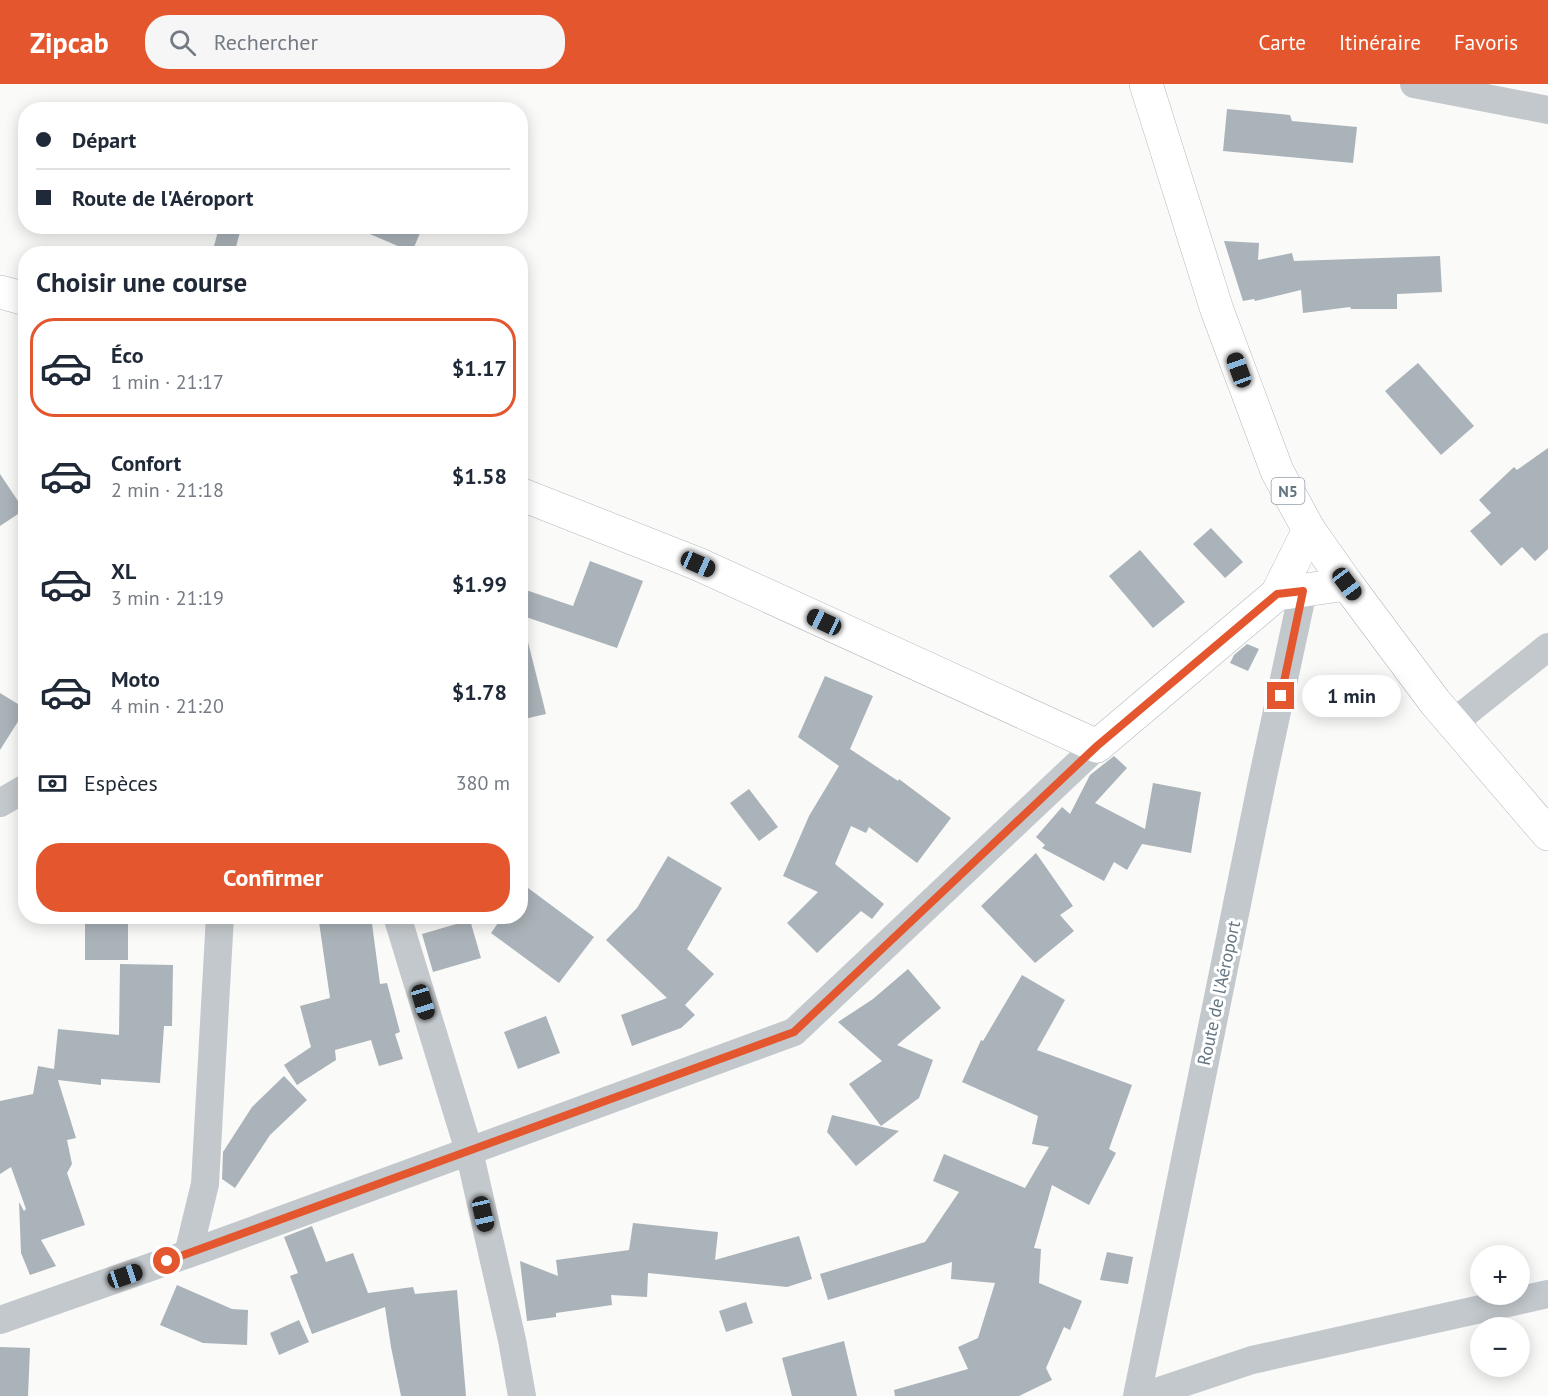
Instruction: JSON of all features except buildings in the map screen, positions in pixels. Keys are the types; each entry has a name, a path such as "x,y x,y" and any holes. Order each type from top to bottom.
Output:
{"main road":[{"name":"N5","path":"1146,84 1221,321 1277,471 1309,530 1435,702 1548,834"},
{"path":"0,292 18,297"},
{"path":"528,497 698,564 1097,746 1290,592 1347,584"},
{"path":"1290,592 1309,530"}],"street":[{"path":"1414,84 1548,110"},
{"name":"Route de l'Aéroport","path":"1137,1396 1262,781 1290,592"},
{"path":"1453,723 1548,647"},
{"path":"0,1320 188,1254 794,1032 1097,746"},
{"path":"0,803 18,793"},
{"path":"188,1254 205,1185 220,924"},
{"path":"399,924 469,1151 512,1340 522,1396"},
{"path":"1144,1396 1252,1360 1548,1294"}],"route":[{"path":"167,1261 794,1032 1097,746 1277,594 1303,591 1281,696"}]}
